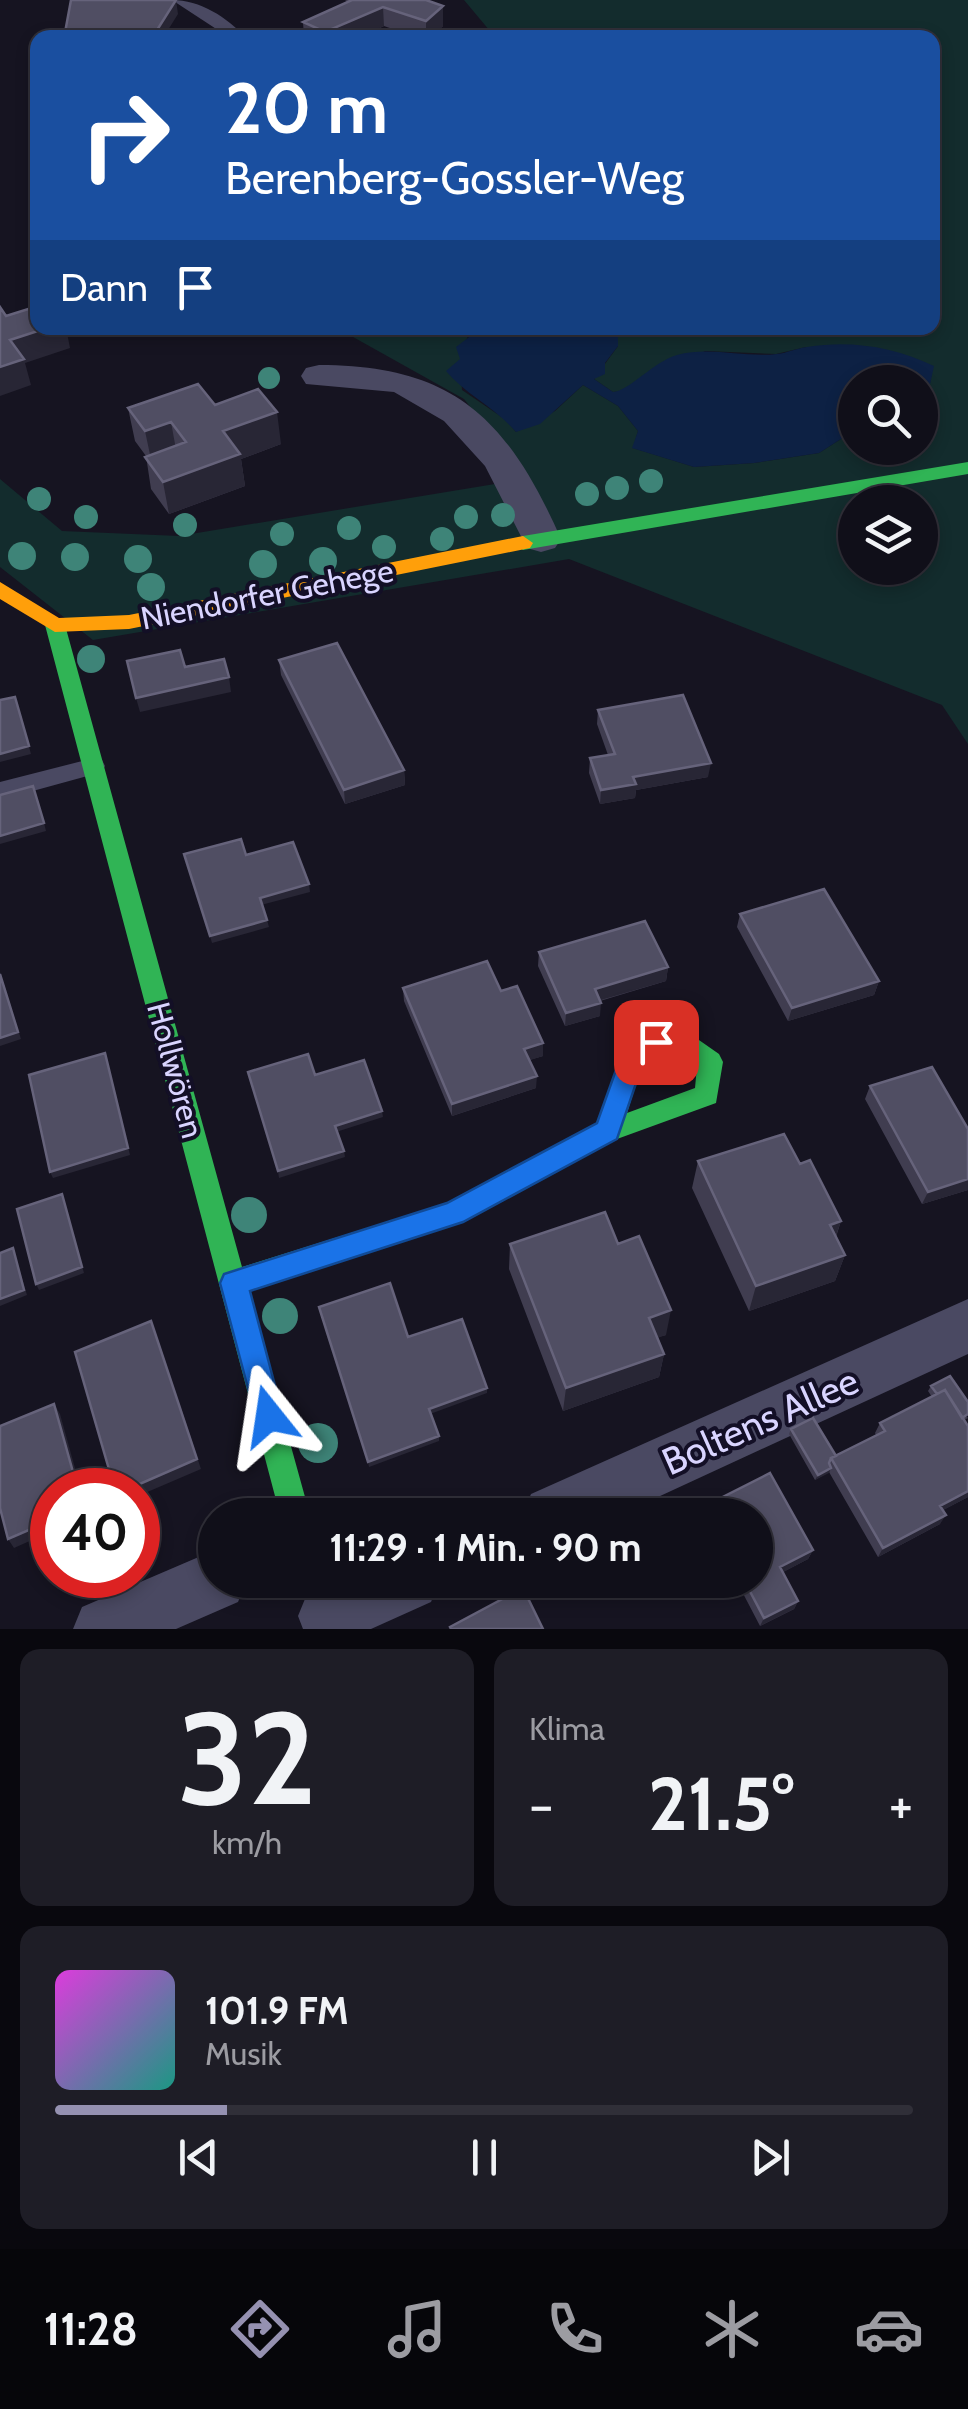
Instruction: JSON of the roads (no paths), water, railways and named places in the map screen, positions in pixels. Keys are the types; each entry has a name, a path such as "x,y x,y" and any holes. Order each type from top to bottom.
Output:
{"street":[{"path":"319,376 378,378 422,392 459,414 490,444 510,474 542,539"},
{"name":"Niendorfer Gehege","path":"55,626 129,622 542,539 968,468"},
{"path":"2,594 55,626"},
{"name":"Hollwören","path":"55,626 291,1498"},
{"path":"234,1283 453,1214 608,1131 707,1096 710,1062 676,1035 635,1050 608,1131"},
{"name":"Boltens Allee","path":"589,1498 968,1326"},
{"path":"104,1629 198,1588"},
{"path":"326,1608 356,1598"}],"lane":[{"path":"179,0 230,30"},
{"path":"0,792 94,766"}],"water":[{"path":"472,335 618,335 618,346 605,363 605,374 594,379 613,392 668,359 690,353 765,355 824,345 856,345 888,350 931,365 838,365 838,441 819,453 694,467 632,448 638,431 618,406 583,385 540,424 516,432 446,371 460,359 456,347"}]}
